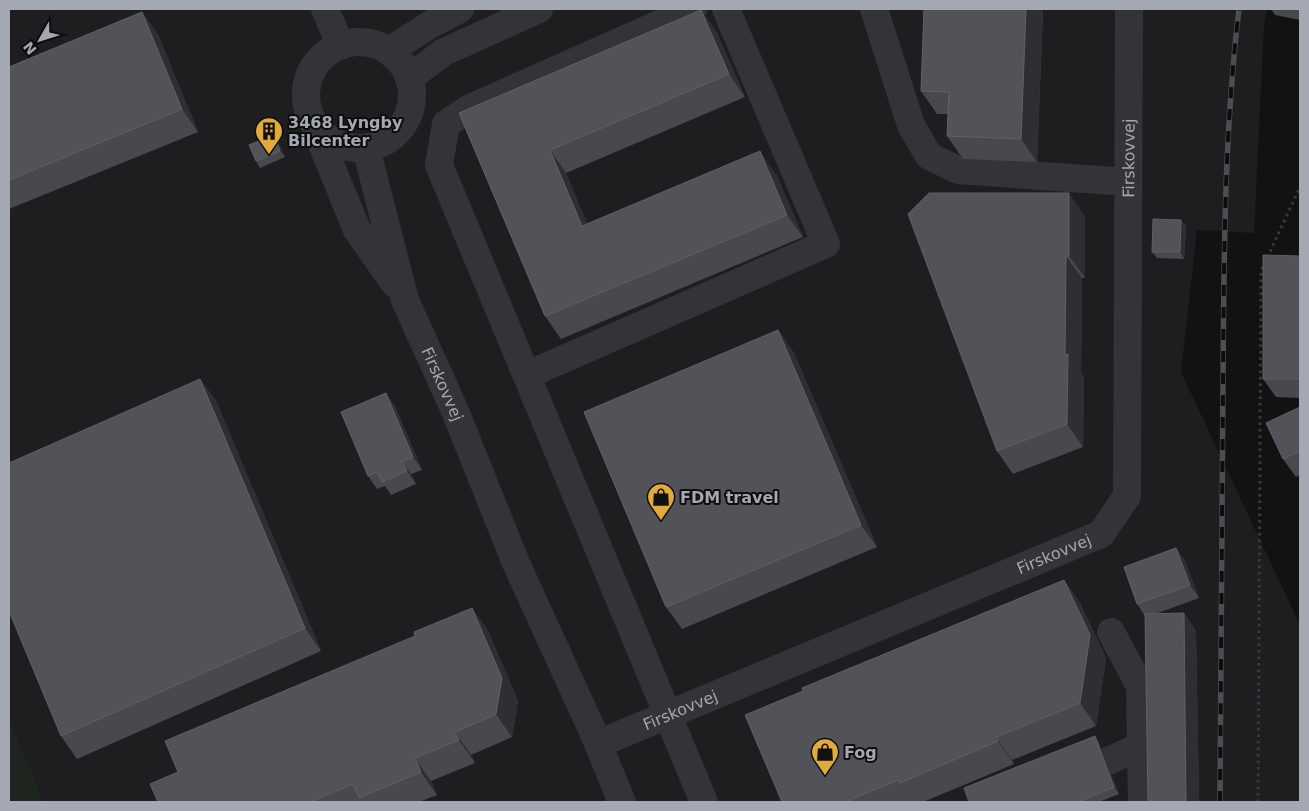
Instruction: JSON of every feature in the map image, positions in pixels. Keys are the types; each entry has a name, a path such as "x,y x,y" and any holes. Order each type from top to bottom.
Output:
{"street":[{"path":"325,9 341,46"},
{"path":"389,51 431,24 460,9"},
{"path":"410,78 444,52 539,9"},
{"path":"693,9 470,108 446,124 439,165 704,802"},
{"path":"527,375 826,244 726,9"},
{"path":"874,9 911,125 930,156 958,170 1128,182"},
{"name":"Firskovvej","path":"598,744 1101,534 1127,496 1129,9"},
{"path":"357,42 374,44 389,51 404,67 410,78 413,93 411,109 405,124 394,136 381,144 366,148 350,148 335,142 322,133 312,121 306,96 312,71 320,60 329,52 341,46 357,42"},
{"name":"Firskovvej","path":"312,121 357,230 406,300"},
{"name":"Firskovvej","path":"366,148 406,300 455,411 516,563 598,744 622,802"},
{"path":"1111,632 1140,686 1142,802"},
{"path":"1018,802 1141,746"}],"path":[{"path":"1258,802 1260,271 1300,187"}],"shaded area":[{"path":"9,9 1267,9 1264,26 1254,233 1197,230 1181,372 1300,625 1300,802 44,802 9,717"},
{"path":"9,717 44,802 9,802"}],"building":[{"path":"924,9 1026,9 1021,139 947,136 949,92 921,91"},
{"path":"701,10 729,74 550,150 582,226 760,151 787,215 545,316 459,113"},
{"path":"142,12 182,109 9,180 9,67"},
{"path":"274,135 280,151 256,161 249,145"},
{"path":"929,193 1069,193 1069,256 1066,256 1065,355 1068,354 1067,424 997,451 908,214"},
{"path":"1153,219 1181,220 1180,252 1152,252"},
{"path":"1263,255 1300,256 1300,379 1263,379"},
{"path":"778,330 861,525 666,607 584,412"},
{"path":"200,379 305,628 61,736 9,611 9,463"},
{"path":"386,393 413,457 402,461 407,471 382,482 377,472 368,476 341,412"},
{"path":"1300,407 1300,451 1283,459 1266,423"},
{"path":"1176,548 1190,585 1137,604 1124,567"},
{"path":"1064,580 1090,635 1080,703 996,737 998,741 900,783 898,780 845,802 782,802 745,715 803,691 802,688"},
{"path":"472,608 502,678 496,714 455,732 459,740 415,758 421,772 359,798 353,784 310,802 158,802 150,784 178,772 165,741 415,636 414,632"},
{"path":"1184,613 1186,802 1148,802 1145,614"},
{"path":"1095,736 1114,787 1078,802 969,802 964,788"}],"railway":[{"path":"1220,802 1225,242 1230,102 1239,9"}],"place":[{"name":"3468 Lyngby Bilcenter","path":"269,155"},
{"name":"FDM travel","path":"661,521"},
{"name":"Fog","path":"825,776"}]}
